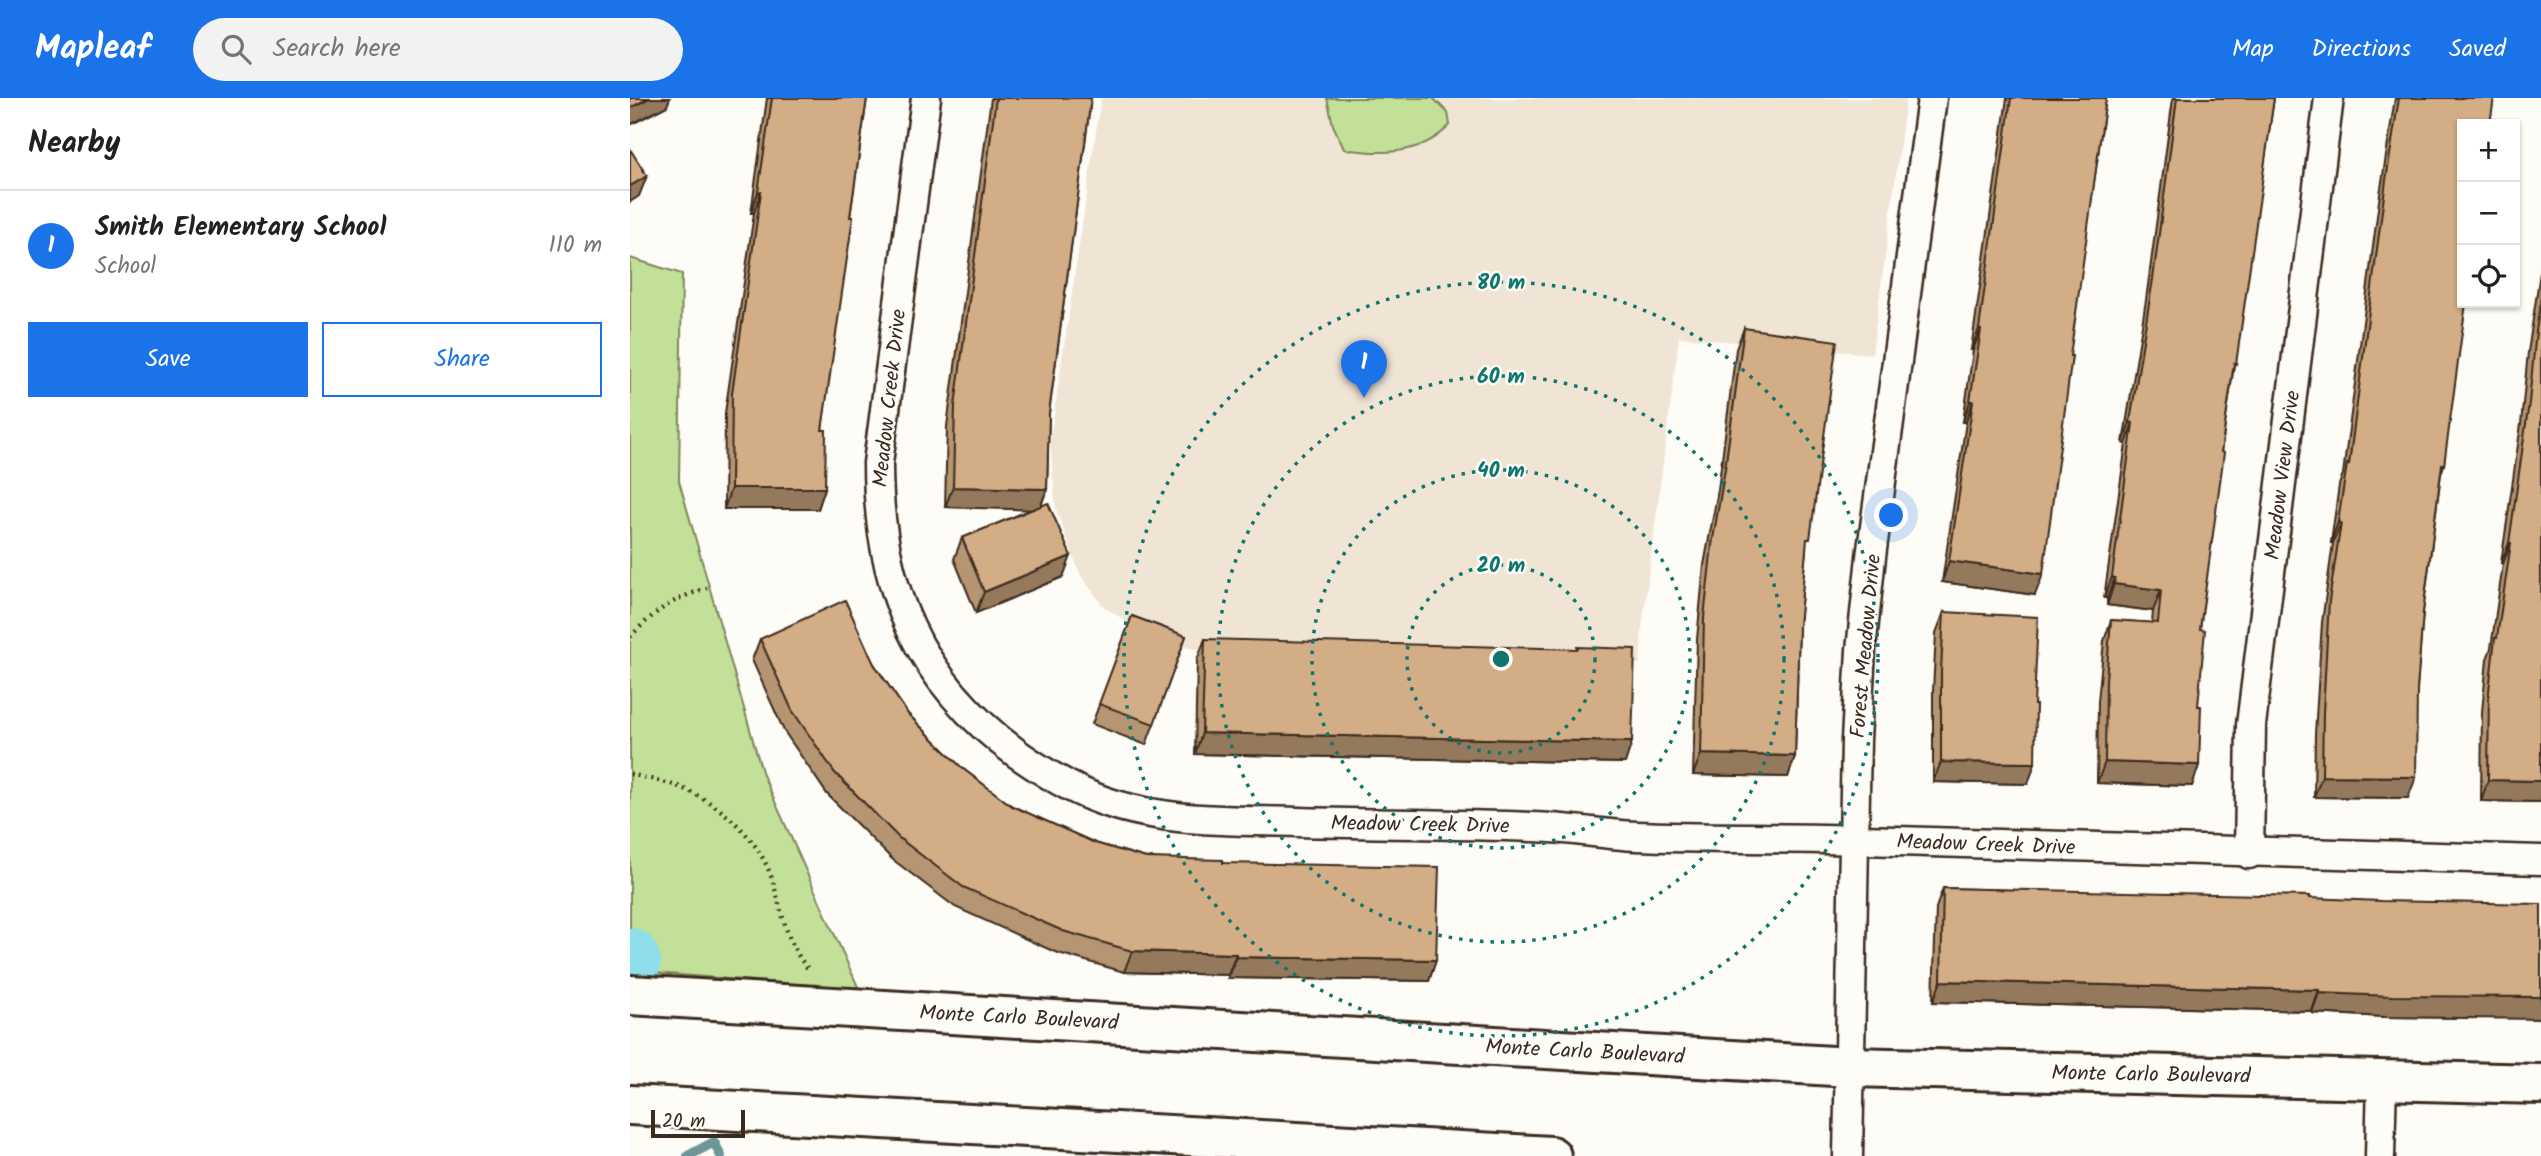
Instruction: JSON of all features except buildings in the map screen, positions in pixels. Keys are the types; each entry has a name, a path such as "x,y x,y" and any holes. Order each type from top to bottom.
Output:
{"main road":[{"name":"Monte Carlo Boulevard","path":"630,995 1850,1067 2541,1084"},
{"path":"630,1105 1550,1156"}],"street":[{"name":"Meadow Creek Drive","path":"926,98 880,439 878,509 895,590 916,640 934,671 960,702 1004,744 1031,763 1090,796 1123,807 1190,819 1528,827 1638,836 1855,839 2541,860"},
{"name":"Forest Meadow Drive","path":"1848,1156 1856,740 1866,604 1933,98"},
{"name":"Meadow View Drive","path":"2249,853 2251,725 2329,98"},
{"path":"2380,1156 2382,1080"}],"path":[{"path":"630,637 662,607 679,597 707,589"},
{"path":"630,774 676,786 719,809 737,825 766,864 780,913 797,954 808,970 819,977"}],"shaded area":[{"path":"1101,98 1906,98 1872,354 1679,337 1642,628 1640,664 1247,654 1191,648 1145,633 1104,607 1080,574 1056,509 1050,441"}],"green space":[{"path":"1327,98 1433,98 1448,113 1450,125 1427,142 1401,150 1373,152 1344,149 1333,125"},
{"path":"630,258 682,274 679,481 763,775 859,989 630,971"}],"waterway":[{"path":"630,956 633,962"},
{"path":"688,1156 714,1142 721,1156"}],"place":[{"name":"Smith Elementary School","path":"1364,398"}]}
